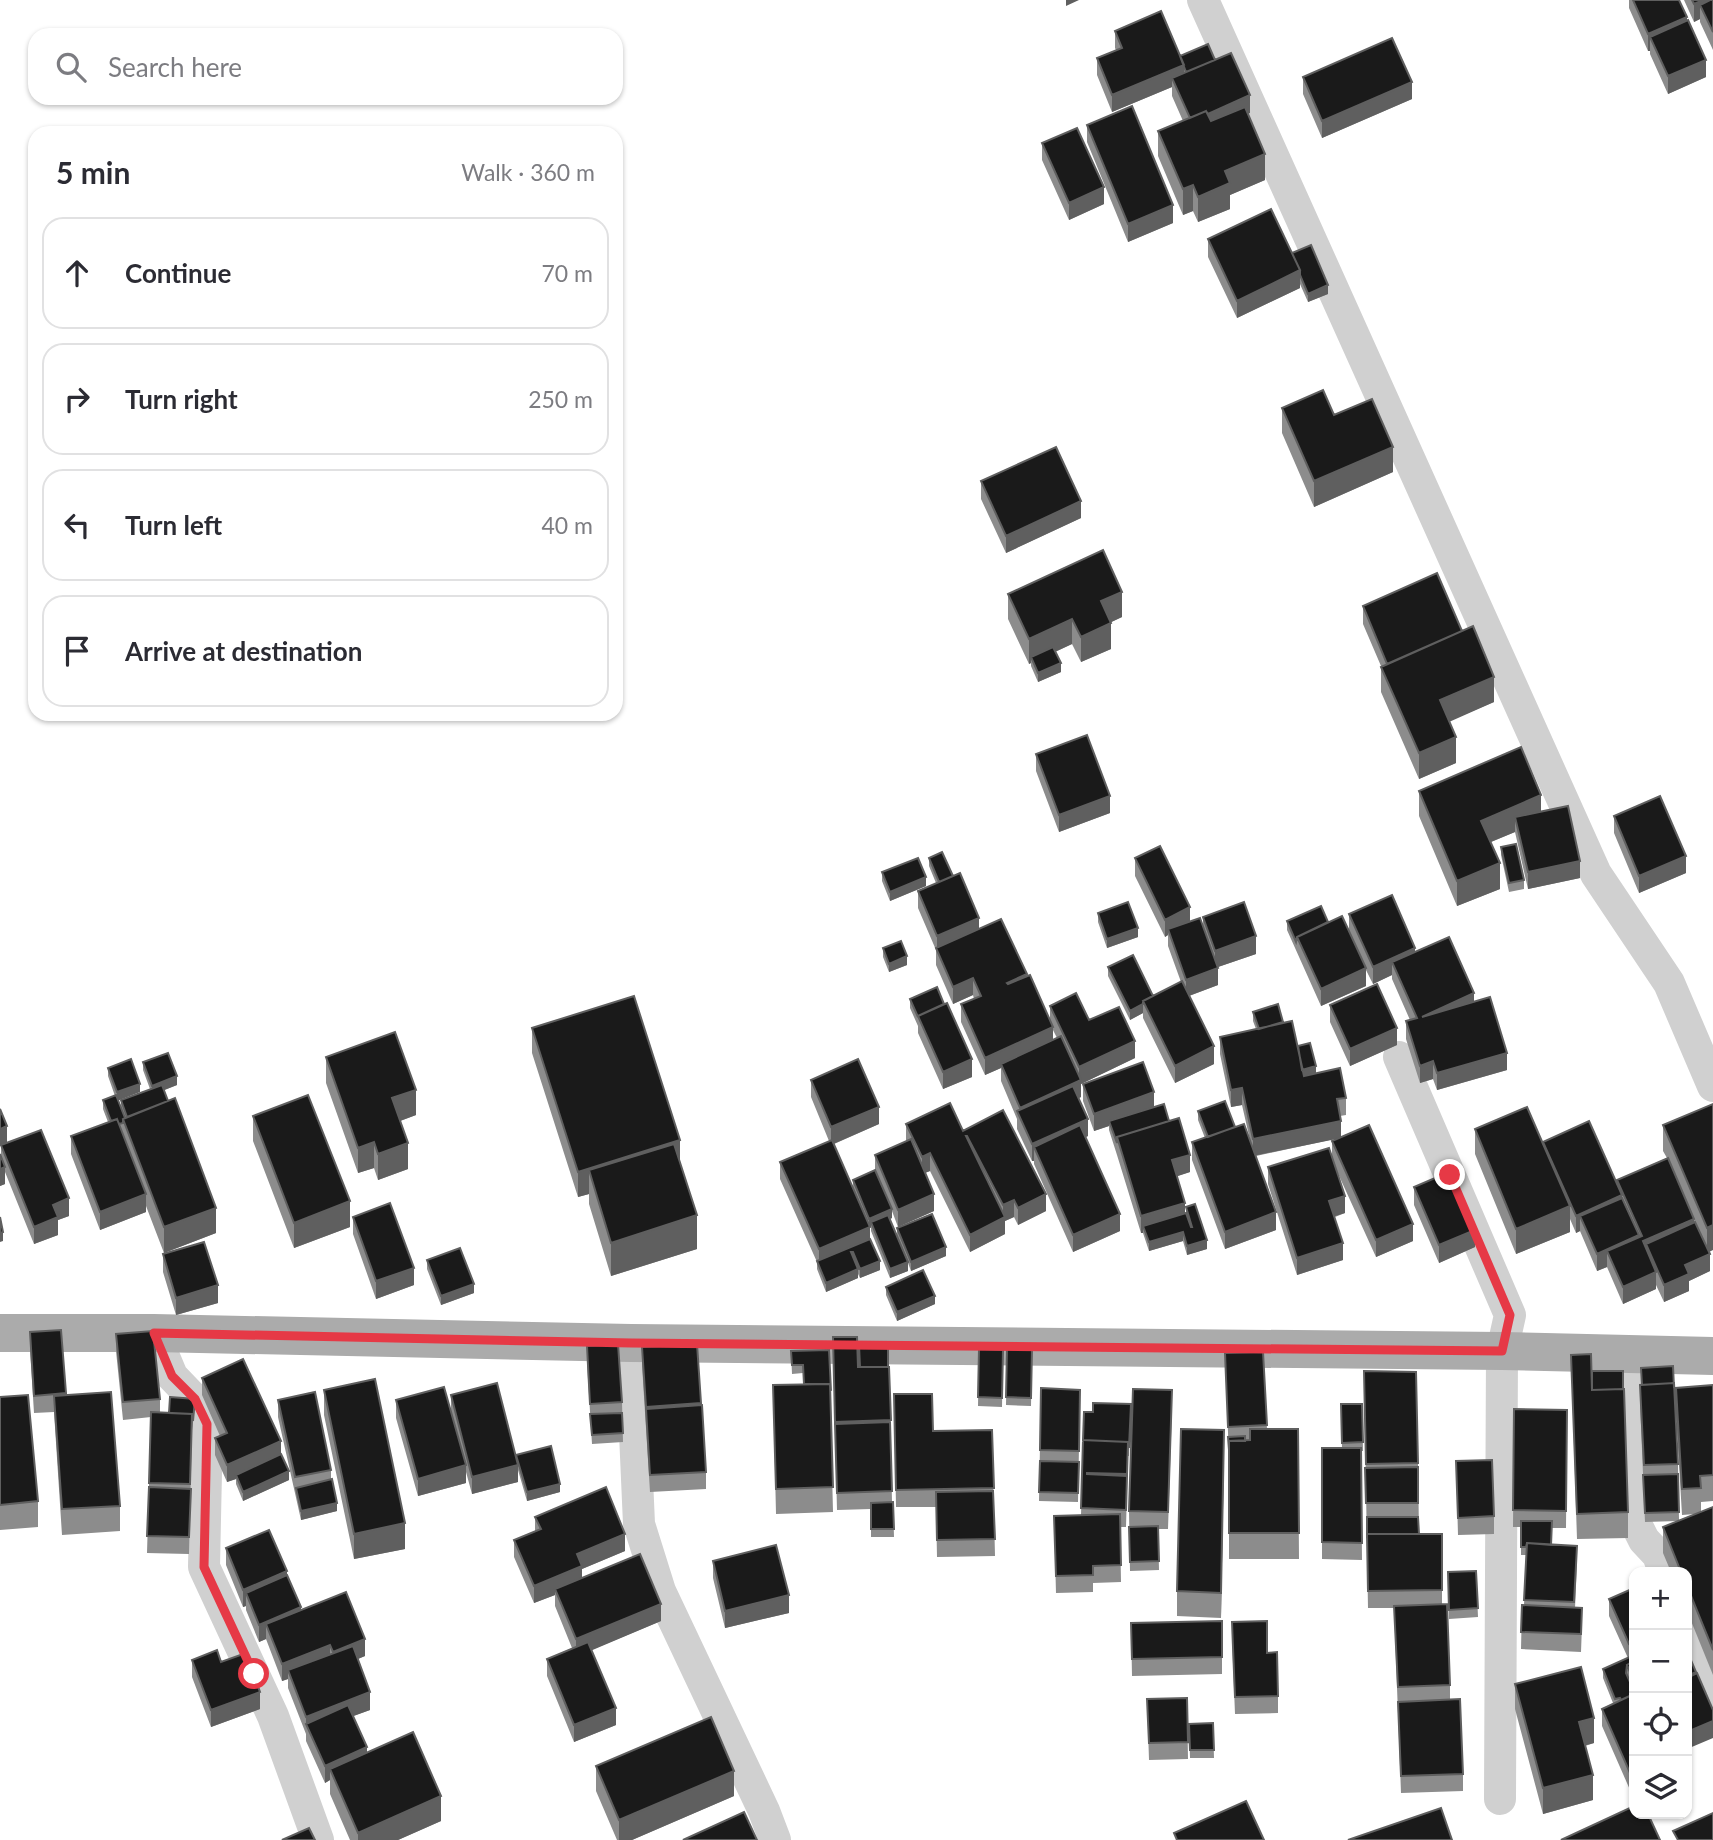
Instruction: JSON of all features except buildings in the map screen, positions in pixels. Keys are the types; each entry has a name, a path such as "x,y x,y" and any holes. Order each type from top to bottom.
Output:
{"main road":[{"path":"0,1333 154,1333 631,1343 1502,1351 1713,1356"}],"street":[{"path":"1203,0 1596,874 1669,983 1713,1086"},
{"path":"1399,1057 1510,1315 1502,1351 1500,1799"},
{"path":"154,1333 172,1376 195,1399 207,1424 204,1567 273,1716 318,1840"},
{"path":"631,1343 639,1524 660,1591 764,1811 775,1840"},
{"path":"1628,1354 1632,1396 1631,1462 1635,1522 1644,1540 1658,1555 1662,1567"},
{"path":"1688,1630 1713,1694"}],"route":[{"path":"254,1674 204,1567 207,1424 195,1399 172,1376 154,1333 631,1343 1502,1351 1510,1315 1450,1175"}]}
